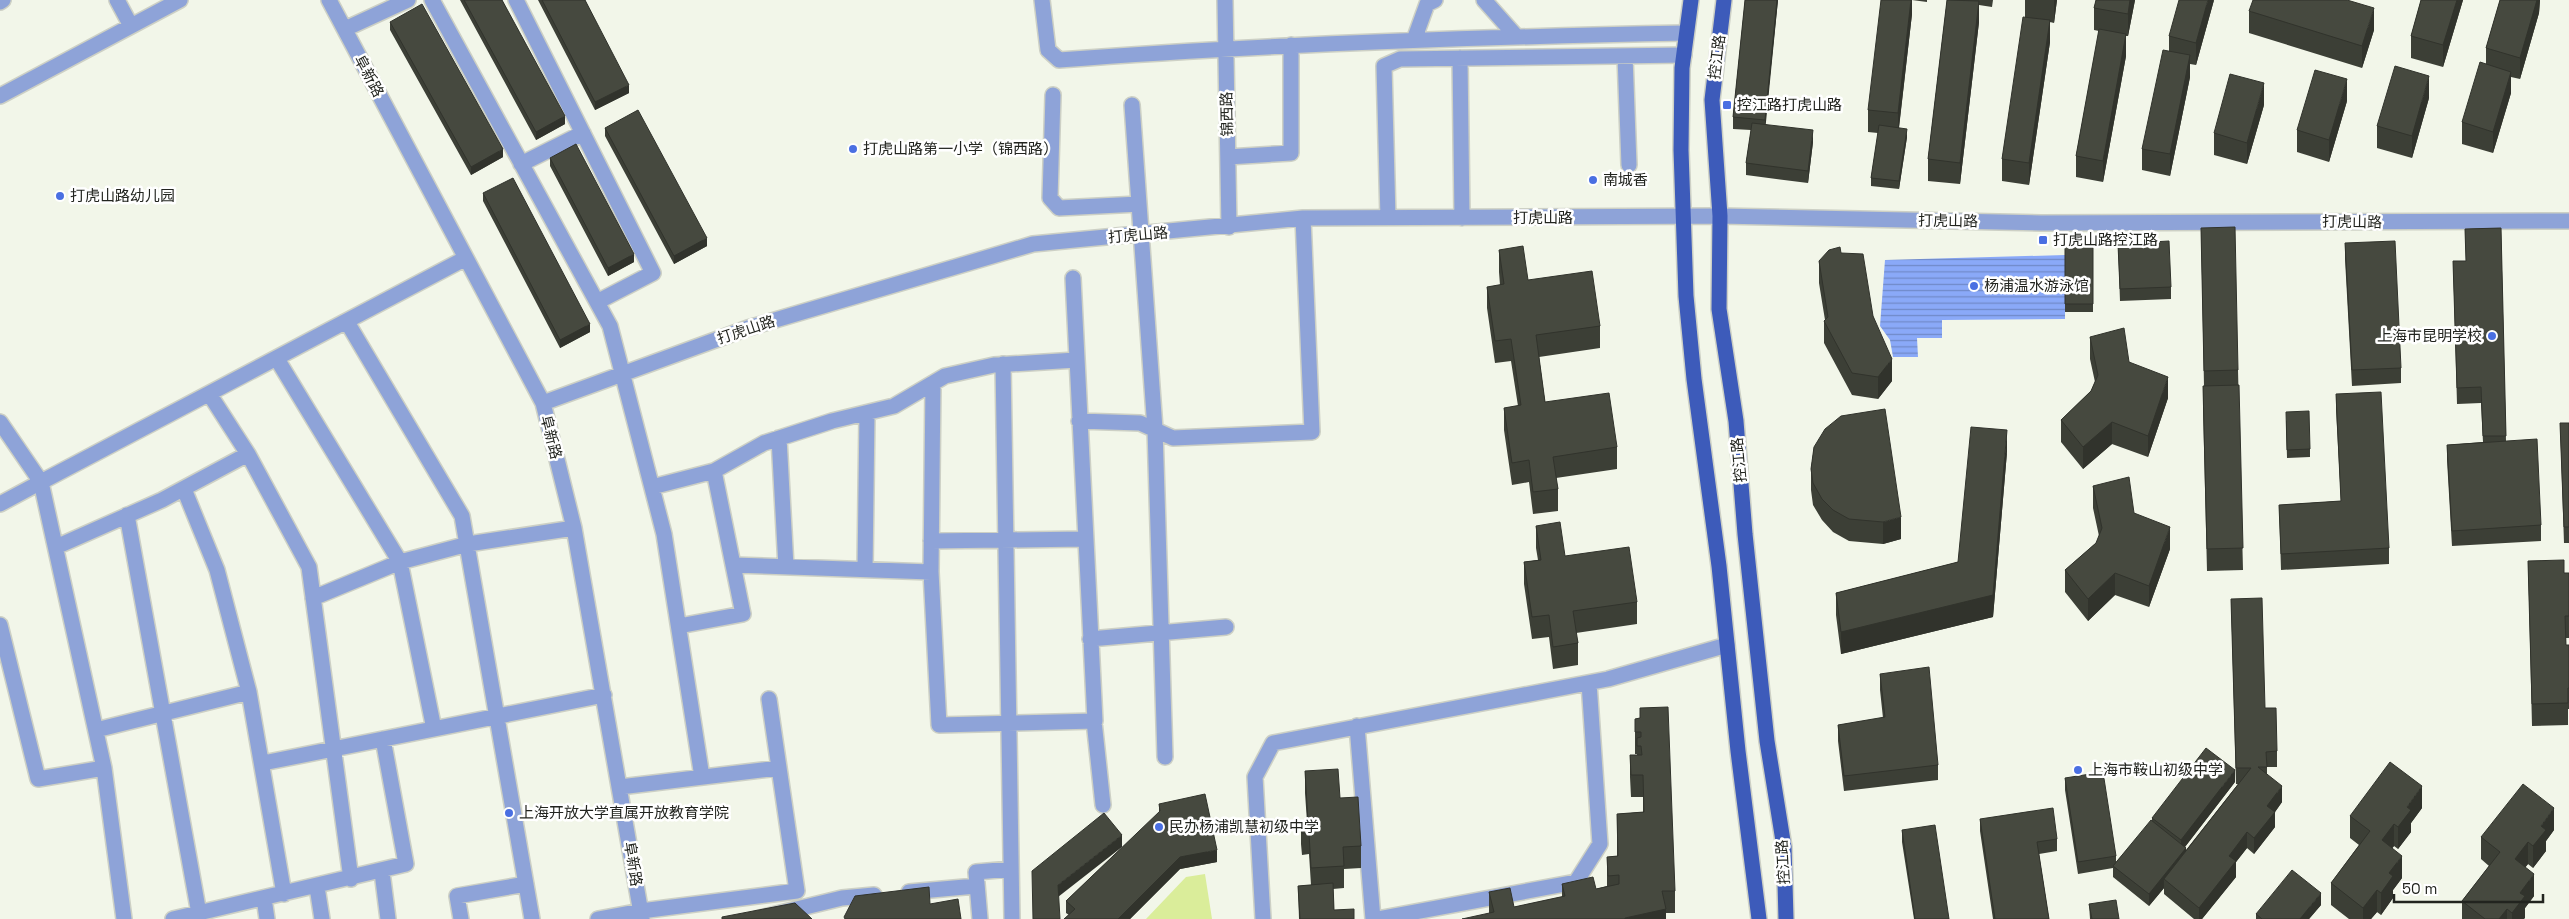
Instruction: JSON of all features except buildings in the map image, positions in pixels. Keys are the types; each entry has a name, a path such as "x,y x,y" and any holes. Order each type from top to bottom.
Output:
{"main road":[{"name":"控江路","path":"1691,0 1684,55 1681,140 1682,218 1694,379 1719,566 1738,751 1759,919"},
{"name":"控江路","path":"1724,0 1712,100 1720,216 1719,309 1736,421 1767,741 1784,847 1786,919"}],"street":[{"path":"117,0 132,26"},
{"path":"0,96 180,0"},
{"name":"阜新路","path":"329,0 543,403 574,528 642,915"},
{"path":"345,29 408,0"},
{"path":"432,0 610,326 664,534 702,778"},
{"path":"516,0 653,273 597,302"},
{"path":"1042,0 1048,50 1060,60 1226,47 1516,36 1686,33"},
{"name":"锦西路","path":"1225,0 1229,227"},
{"path":"1414,40 1427,4 1435,0"},
{"path":"1484,0 1516,36"},
{"path":"1228,157 1291,153 1291,45"},
{"path":"1388,218 1384,66 1400,59 1684,55"},
{"path":"1625,56 1629,165"},
{"path":"1460,58 1462,218"},
{"path":"1053,95 1050,198 1059,208 1139,204"},
{"path":"1132,105 1155,430 1165,758"},
{"path":"521,164 583,132"},
{"name":"打虎山路","path":"543,403 748,328 1033,244 1229,227 1303,218 1682,218 1720,216 2041,223 2569,221"},
{"path":"1079,421 1140,423 1173,438 1312,432 1303,218"},
{"path":"0,504 210,395 466,258"},
{"path":"1073,278 1094,721 1103,805"},
{"path":"347,322 462,516 532,919"},
{"path":"277,359 400,562 434,729"},
{"path":"652,487 714,471 764,443 832,421 894,406 945,376 1003,364 1076,360"},
{"path":"1003,364 1007,724 1012,919"},
{"path":"933,383 931,572 939,725 1094,721"},
{"path":"210,395 248,454 309,567 332,749 352,879"},
{"path":"865,570 867,413"},
{"path":"0,422 41,482 104,768 124,919"},
{"path":"779,438 786,567"},
{"path":"56,547 184,489 248,454"},
{"path":"679,626 743,614 714,471"},
{"path":"184,489 217,570 249,692 263,763 284,894"},
{"path":"128,515 165,714 199,916"},
{"path":"313,598 400,562 468,544 574,528"},
{"path":"931,541 1085,538"},
{"path":"733,565 931,572"},
{"path":"0,625 38,779 104,768"},
{"path":"1090,639 1226,627"},
{"path":"1263,919 1255,777 1273,743 1608,679 1727,645"},
{"path":"1377,919 1576,882 1600,844 1589,683"},
{"path":"96,730 249,692"},
{"path":"263,763 604,695"},
{"path":"598,919 642,915 797,891 769,699"},
{"path":"1357,726 1373,919"},
{"path":"173,919 199,916 264,898 382,872 406,864 383,739"},
{"path":"620,788 779,768"},
{"path":"980,919 976,872 1011,869"},
{"path":"382,872 388,919"},
{"path":"461,919 457,896 526,884"},
{"path":"756,919 842,898 976,886"},
{"path":"316,887 322,919"},
{"path":"264,898 267,919"}],"green space":[{"path":"1205,874 1212,919 1146,919 1186,877"}],"water":[{"name":"杨浦温水游泳馆","path":"2065,255 2065,319 1942,320 1942,338 1917,338 1918,357 1893,357 1890,340 1880,326 1885,260"}],"place":[{"name":"控江路打虎山路","path":"1727,105"},
{"name":"打虎山路第一小学（锦西路）","path":"853,149"},
{"name":"南城香","path":"1593,180"},
{"name":"打虎山路幼儿园","path":"60,196"},
{"name":"打虎山路控江路","path":"2043,240"},
{"name":"杨浦温水游泳馆","path":"1974,286"},
{"name":"上海市昆明学校","path":"2492,336"},
{"name":"上海市鞍山初级中学","path":"2078,770"},
{"name":"上海开放大学直属开放教育学院","path":"509,813"},
{"name":"民办杨浦凯慧初级中学","path":"1159,827"}]}
